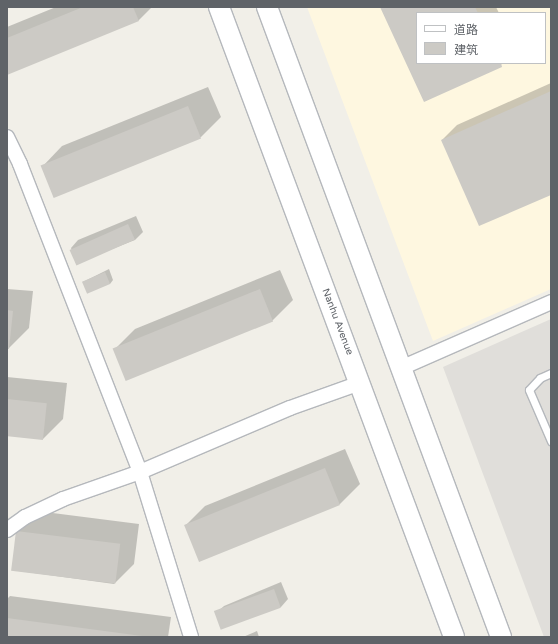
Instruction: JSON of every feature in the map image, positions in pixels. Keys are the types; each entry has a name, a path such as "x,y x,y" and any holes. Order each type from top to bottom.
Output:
{"main road":[{"name":"Nanhu Avenue","path":"219,7 454,637"},
{"path":"267,7 500,637"}],"street":[{"path":"7,137 20,164 140,472 191,637"},
{"path":"401,368 551,302"},
{"path":"7,530 25,517 63,499 140,472 290,408 360,383"}],"lane":[{"path":"551,373 540,378 529,390 551,441"}],"shaded area":[{"path":"307,7 551,7 551,289 433,341"},
{"path":"551,319 551,637 544,637 443,367"}],"building":[{"path":"83,7 133,7 139,21 7,75 7,38"},
{"path":"380,7 475,7 478,12 416,12 416,64 501,64 502,67 424,102"},
{"path":"551,91 551,195 479,226 441,140"},
{"path":"188,106 201,138 54,198 41,166"},
{"path":"128,224 135,240 76,266 70,250"},
{"path":"105,272 110,284 87,294 82,282"},
{"path":"260,289 273,321 126,381 113,349"},
{"path":"7,310 13,311 9,349 7,349"},
{"path":"7,399 47,403 43,440 7,436"},
{"path":"325,468 340,505 199,562 184,525"},
{"path":"16,531 120,544 115,583 11,571"},
{"path":"274,589 281,608 221,630 214,611"},
{"path":"7,618 142,636 142,637 7,637"}]}
